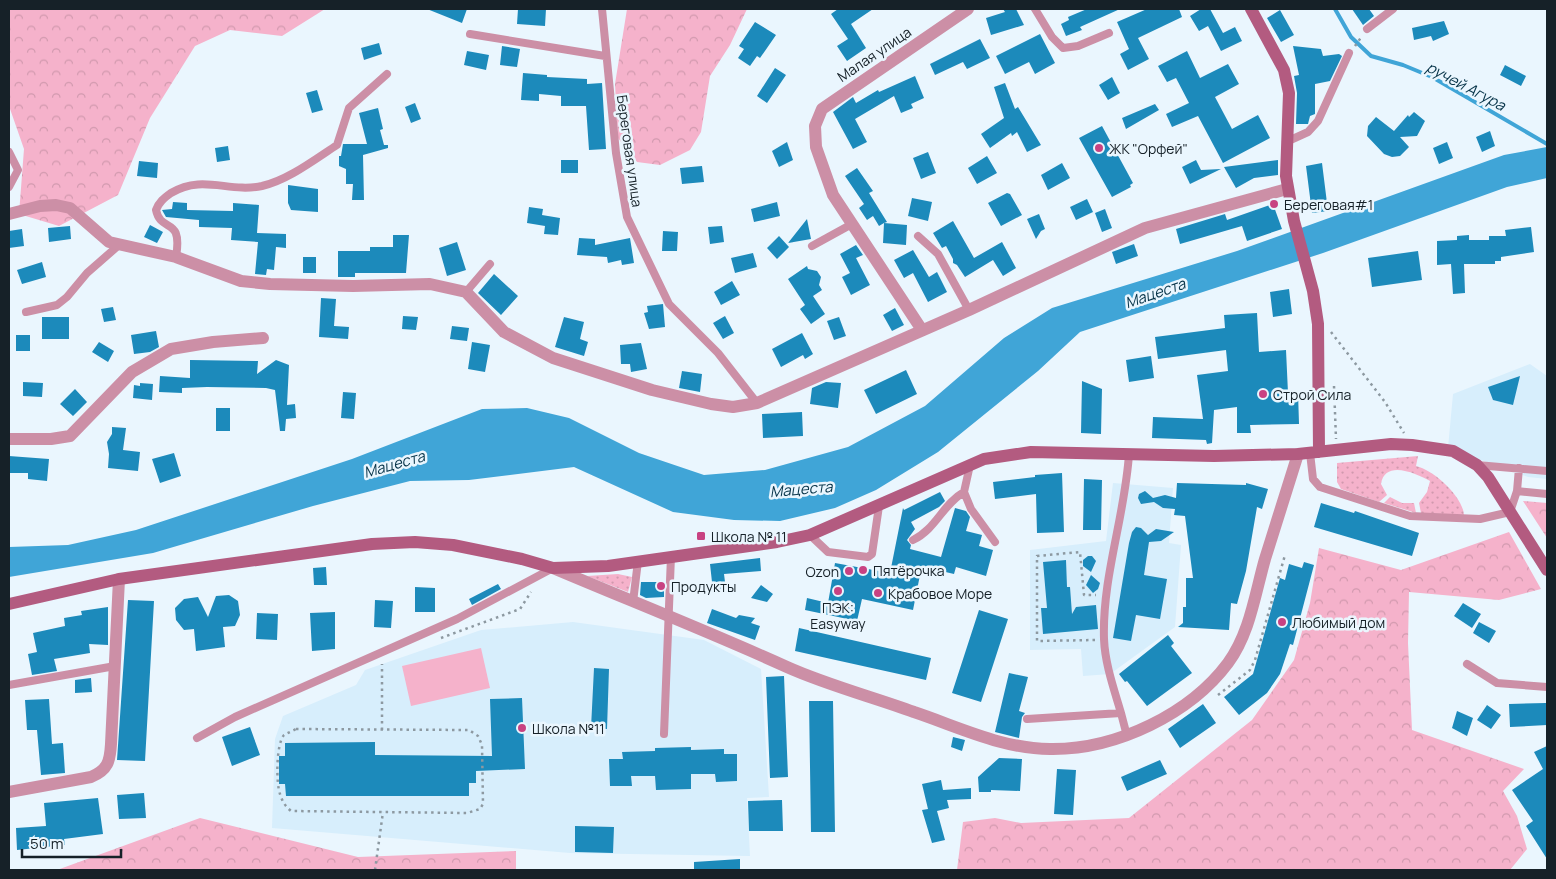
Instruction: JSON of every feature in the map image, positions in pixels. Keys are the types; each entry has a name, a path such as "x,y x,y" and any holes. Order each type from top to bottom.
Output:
{"main road":[{"path":"1251,9 1287,81 1289,93 1286,142 1287,189 1313,292 1319,343 1309,453"},
{"path":"9,604 119,580 350,546 415,542 486,551 553,568 608,566 777,542 810,535 984,459 1031,452 1214,456 1309,453 1391,444 1453,451 1477,465 1498,491 1547,570"}],"street":[{"name":"Малая улица","path":"852,224 833,195 816,147 816,126 822,109 968,9"},
{"path":"9,214 40,206 56,205 70,208 109,242 134,246 176,257 241,281 270,284 344,286 430,284 466,292 504,332 553,358 652,390 711,404 734,407 757,403 969,310 1145,228 1287,189"},
{"path":"852,224 922,330"},
{"path":"9,439 70,436 132,372 171,349 213,342 264,338"},
{"path":"553,568 633,602 670,615 788,667 977,734 1034,748 1082,747 1140,731 1194,698 1214,679 1236,650 1245,632 1309,453"},
{"path":"9,792 91,777 107,766 111,751 119,580"}],"lane":[{"name":"Береговая улица","path":"602,9 605,56 616,153 627,217 669,304 718,353 757,403"},
{"path":"1035,9 1052,37 1062,48 1078,46 1109,33"},
{"path":"1367,29 1393,9"},
{"path":"470,34 605,56"},
{"path":"1286,142 1308,132 1318,121 1349,53"},
{"path":"176,257 177,234 173,228 162,222 156,210 166,197 184,186 193,184 245,188 262,186 284,177 337,145 349,108 387,74"},
{"path":"9,152 18,170 9,187"},
{"path":"812,246 852,224"},
{"path":"918,236 938,254 969,310"},
{"path":"26,312 57,304 67,297 87,274 120,245"},
{"path":"466,292 490,264"},
{"path":"1309,453 1312,479 1320,486 1410,516 1480,519 1510,512 1517,491 1519,468"},
{"path":"1127,736 1110,674 1104,640 1107,594 1129,454"},
{"path":"970,465 964,492 971,509 995,542"},
{"path":"1477,465 1547,471"},
{"path":"1517,491 1547,494"},
{"path":"913,540 932,527 951,500 964,492"},
{"path":"810,535 828,552 868,557 872,554 879,506"},
{"path":"664,734 671,556"},
{"path":"633,602 638,561"},
{"path":"196,738 235,717 457,619 553,568"},
{"path":"1467,664 1497,683 1547,688"},
{"path":"9,685 115,666"},
{"path":"1027,719 1121,713"}],"path":[{"path":"1349,53 1367,29"},
{"path":"1330,326 1332,334 1385,402 1408,438"},
{"path":"1104,640 1036,641 1037,556 1080,552 1084,596 1107,594"},
{"path":"1211,699 1226,690 1250,670 1255,660 1284,555"},
{"path":"382,661 382,730"},
{"path":"469,730 474,732 482,745 484,799 480,809 474,812 383,812 297,812 285,806 279,792 278,746 280,739 288,731 469,730"},
{"path":"375,870 383,812"}],"shaded area":[{"path":"1530,364 1547,376 1547,479 1528,477 1448,448 1453,394"},
{"path":"1113,483 1173,488 1169,543 1181,545 1175,627 1110,674 1083,676 1081,649 1030,650 1030,550 1106,541"},
{"name":"Школа №11","path":"573,622 704,640 761,669 769,797 747,798 750,856 570,853 272,828 275,739 283,716 356,685 365,670 481,630"}],"green space":[{"path":"9,9 325,9 282,36 230,30 195,46 150,118 118,195 59,226 19,214 24,149 9,106"},
{"path":"627,9 747,9 730,45 710,76 701,132 690,150 660,165 637,162 618,138 615,84"},
{"path":"1418,456 1416,466 1431,473 1446,485 1459,500 1464,515 1421,513 1419,503 1427,492 1430,481 1410,472 1395,470 1384,476 1381,484 1387,495 1379,502 1341,489 1337,482 1337,463"},
{"path":"1390,497 1402,503 1414,503 1416,513 1384,503"},
{"path":"1523,501 1547,503 1547,538"},
{"path":"1509,532 1541,589 1499,600 1409,592 1408,643 1412,730 1524,769 1503,791 1517,816 1527,849 1510,870 957,870 963,822 995,818 1021,823 1129,818 1252,720 1294,660 1310,603 1319,548 1401,570"},
{"path":"618,574 632,577 628,592 587,576"},
{"path":"481,648 490,688 411,706 402,666"},
{"path":"200,818 358,857 516,851 516,870 57,870"}],"water":[{"name":"Мацеста","path":"1547,147 1547,178 1507,187 1323,253 1080,332 1038,371 938,452 876,490 835,508 780,521 734,520 673,512 574,467 469,480 410,481 313,506 153,553 9,577 9,547 68,545 136,530 352,459 482,409 527,408 569,418 639,453 704,475 765,470 848,447 925,406 1004,338 1052,308 1237,251 1504,155"}],"building":[{"path":"427,9 467,9 462,23"},
{"path":"518,9 546,9 545,26 517,24"},
{"path":"838,9 873,9 851,24 866,48 847,61 837,46 848,39 831,14"},
{"path":"1003,9 1016,9 1024,25 991,35 986,18 1005,12"},
{"path":"1087,9 1120,9 1080,27 1082,30 1066,36 1061,24 1069,20 1068,17"},
{"path":"1147,9 1179,9 1182,17 1138,38 1149,59 1128,70 1120,54 1129,49 1117,22"},
{"path":"1201,9 1210,9 1223,33 1235,27 1242,41 1221,51 1208,26 1199,31 1190,16"},
{"path":"1352,9 1369,9 1374,16 1363,25"},
{"path":"1280,10 1294,35 1281,42 1267,18"},
{"path":"1444,21 1449,34 1433,41 1431,36 1414,40 1412,28"},
{"path":"755,22 776,35 760,58 757,56 750,66 738,58 744,49 739,46"},
{"path":"1040,34 1055,63 1035,74 1029,62 1005,74 996,56"},
{"path":"980,39 990,58 967,69 963,62 935,75 930,64"},
{"path":"379,43 382,54 364,60 361,48"},
{"path":"502,46 520,49 517,67 500,65"},
{"path":"1293,46 1321,49 1323,56 1339,54 1342,56 1330,81 1315,84 1315,114 1310,116 1308,124 1296,124 1297,93 1294,76 1299,75"},
{"path":"467,51 489,55 486,70 464,65"},
{"path":"1187,51 1200,78 1228,64 1239,84 1215,97 1232,129 1258,115 1270,138 1223,163 1198,116 1172,127 1166,114 1189,103 1176,78 1167,82 1158,66"},
{"path":"1505,65 1526,76 1521,86 1500,75"},
{"path":"775,68 786,75 767,103 757,96"},
{"path":"523,73 547,75 547,77 587,79 587,84 602,83 606,149 589,150 586,106 561,106 561,96 539,94 539,101 521,100"},
{"path":"915,76 924,98 911,104 913,108 901,113 894,96 855,119 867,142 853,149 833,112 853,97 856,103 878,90 879,92"},
{"path":"1112,77 1120,93 1108,100 1099,85"},
{"path":"1005,83 1015,109 1018,107 1041,145 1027,152 1017,132 1012,136 1011,133 990,148 981,134 1004,118 994,87"},
{"path":"317,90 323,110 312,113 306,93"},
{"path":"415,103 421,119 411,123 405,107"},
{"path":"1155,104 1159,110 1126,129 1122,118"},
{"path":"378,108 383,129 380,130 384,145 388,145 388,148 363,155 364,200 352,200 353,184 346,184 346,169 339,166 339,156 341,156 343,144 367,144 359,113"},
{"path":"1414,112 1425,121 1417,136 1400,137 1409,147 1400,156 1392,157 1384,154 1367,136 1368,126 1376,117 1394,131 1408,115 1409,117"},
{"path":"1102,126 1133,183 1130,185 1131,187 1112,197 1079,138"},
{"path":"1490,131 1495,146 1482,152 1476,137"},
{"path":"787,142 793,160 779,167 772,151"},
{"path":"1447,142 1453,158 1439,164 1433,148"},
{"path":"228,146 230,160 217,162 215,148"},
{"path":"928,152 936,173 921,179 913,158"},
{"path":"987,156 997,173 977,184 968,168"},
{"path":"561,160 578,160 578,173 561,173"},
{"path":"1196,160 1201,170 1221,169 1190,184 1182,167"},
{"path":"1278,160 1278,175 1254,178 1236,188 1224,167"},
{"path":"139,161 158,163 157,178 137,176"},
{"path":"1062,163 1070,178 1048,190 1041,175"},
{"path":"1322,163 1328,211 1312,213 1306,166"},
{"path":"702,166 704,182 682,184 680,168"},
{"path":"857,168 873,191 869,193 887,222 879,226 873,216 867,220 859,208 864,204 845,176"},
{"path":"288,185 318,189 318,212 291,210 288,203"},
{"path":"1007,193 1010,194 1022,215 1001,226 988,203"},
{"path":"912,198 932,202 928,221 908,216"},
{"path":"1087,199 1093,212 1076,220 1070,207"},
{"path":"173,202 187,203 187,210 233,211 233,203 259,205 257,233 286,234 286,248 276,247 274,270 267,269 266,275 255,274 258,242 231,240 232,228 199,227 199,220 166,217 162,210 172,209"},
{"path":"777,202 780,216 754,222 751,209"},
{"path":"1273,204 1282,229 1247,241 1242,226 1180,244 1176,229 1225,214 1227,220"},
{"path":"529,207 543,209 542,215 560,218 558,235 544,234 545,226 527,223"},
{"path":"1105,209 1112,228 1102,232 1095,213"},
{"path":"1039,214 1045,229 1041,231 1036,239 1027,219"},
{"path":"807,219 811,239 788,243"},
{"path":"953,221 974,258 1002,242 1016,268 1003,276 993,260 965,277 957,265 953,263 953,259 946,246 942,248 933,233"},
{"path":"884,223 907,225 906,245 883,243"},
{"path":"150,225 163,232 157,243 144,237"},
{"path":"70,226 71,239 49,242 48,228"},
{"path":"722,226 724,242 710,244 708,227"},
{"path":"1531,227 1534,252 1501,257 1501,261 1495,261 1495,264 1464,264 1465,293 1453,294 1451,264 1437,265 1437,241 1457,240 1457,236 1469,235 1469,240 1489,240 1489,236 1506,236 1505,230"},
{"path":"22,229 24,246 9,248 9,231"},
{"path":"663,231 678,232 677,251 662,251"},
{"path":"393,235 409,235 406,273 355,273 355,277 338,277 338,251 370,251 370,247 393,247"},
{"path":"779,236 789,247 777,259 767,248"},
{"path":"579,238 595,239 595,245 630,238 634,263 622,265 621,260 608,263 607,257 577,255"},
{"path":"457,242 466,270 447,276 439,248"},
{"path":"1134,244 1138,256 1116,264 1112,252"},
{"path":"856,245 863,255 856,258 870,285 851,295 842,277 850,273 840,254"},
{"path":"913,250 929,277 937,272 947,292 928,302 913,273 904,278 894,260"},
{"path":"1418,251 1422,280 1372,287 1368,258"},
{"path":"753,253 757,267 735,273 731,258"},
{"path":"303,257 316,257 316,273 303,273"},
{"path":"42,262 46,277 22,284 17,270"},
{"path":"807,266 808,269 817,271 821,277 819,285 822,290 813,296 825,314 811,324 800,309 805,305 788,279"},
{"path":"494,274 518,296 501,315 478,293"},
{"path":"732,281 740,295 721,305 714,292"},
{"path":"1289,289 1292,314 1273,317 1270,292"},
{"path":"321,298 336,299 334,326 349,327 348,339 319,337"},
{"path":"663,304 665,327 649,329 644,313 648,312 647,306"},
{"path":"113,307 116,320 104,322 101,309"},
{"path":"895,308 904,325 892,331 883,315"},
{"path":"1257,313 1259,352 1286,350 1288,393 1298,392 1299,424 1250,425 1251,433 1237,433 1237,407 1214,410 1212,443 1207,444 1206,440 1152,438 1153,417 1203,419 1197,375 1228,371 1226,350 1158,359 1155,337 1225,328 1224,315"},
{"path":"403,316 418,317 416,330 402,329"},
{"path":"725,316 734,333 723,339 713,323"},
{"path":"42,317 69,317 69,339 42,339"},
{"path":"564,317 584,322 580,339 588,342 584,356 555,347"},
{"path":"839,317 846,336 834,340 827,321"},
{"path":"452,326 469,328 467,341 450,339"},
{"path":"156,331 159,347 150,352 134,354 131,335"},
{"path":"802,333 813,354 805,359 803,355 781,367 772,349"},
{"path":"16,335 30,335 30,351 16,351"},
{"path":"99,342 114,351 108,362 92,352"},
{"path":"472,342 490,345 485,372 468,369"},
{"path":"641,343 647,369 631,372 630,364 621,364 620,345"},
{"path":"1151,356 1154,378 1129,382 1126,360"},
{"path":"190,360 258,361 257,374 276,360 289,365 287,405 295,404 296,418 286,419 285,431 280,431 275,390 266,388 207,387 182,388 182,393 159,392 160,376 190,378"},
{"path":"906,370 917,394 876,414 864,390"},
{"path":"682,371 702,374 700,392 679,388"},
{"path":"1520,376 1513,405 1493,400 1488,387"},
{"path":"1082,381 1102,389 1101,434 1081,433"},
{"path":"23,382 43,383 42,397 23,396"},
{"path":"826,382 841,383 838,408 810,404 812,388"},
{"path":"140,383 153,384 152,400 133,398 134,385 140,386"},
{"path":"75,389 87,402 73,416 60,404"},
{"path":"343,392 356,393 354,419 341,418"},
{"path":"216,408 230,408 230,431 216,431"},
{"path":"802,412 803,436 763,438 762,414"},
{"path":"112,427 126,428 123,450 140,452 138,471 108,468 109,454 107,442 112,434"},
{"path":"174,453 181,476 160,483 152,459"},
{"path":"9,456 49,459 47,481 28,479 28,473 9,473"},
{"path":"1062,473 1064,532 1037,533 1036,494 995,499 993,482 1035,477 1035,475"},
{"path":"1084,479 1102,480 1101,530 1083,530"},
{"path":"1177,483 1246,485 1246,483 1268,489 1262,509 1257,507 1246,571 1237,604 1231,603 1229,630 1178,627 1183,623 1183,607 1186,607 1186,578 1193,578 1185,516 1174,515 1175,509 1163,508 1154,502 1141,504 1138,498 1139,494 1145,491 1153,498 1165,495 1176,498"},
{"path":"940,492 945,501 939,507 911,522 915,529 907,540 911,545 910,549 941,557 955,508 966,511 970,517 966,531 982,535 979,546 993,550 986,576 956,567 954,574 937,570 936,574 921,570 913,610 862,599 857,621 805,610 807,598 828,603 835,563 890,573 903,508 904,510"},
{"path":"1321,503 1354,513 1355,511 1419,533 1412,556 1314,527"},
{"path":"1136,527 1141,528 1148,535 1156,529 1174,532 1161,541 1149,542 1144,575 1167,579 1160,619 1136,615 1131,641 1113,638 1129,543 1132,532"},
{"path":"1088,556 1092,556 1096,561 1091,572 1083,566 1083,560"},
{"path":"760,558 761,571 724,574 726,590 713,591 710,564"},
{"path":"1066,560 1067,587 1070,587 1072,614 1076,607 1096,605 1098,629 1043,634 1041,608 1047,608 1043,562"},
{"path":"1304,562 1314,565 1293,645 1290,644 1280,674 1267,693 1239,715 1224,697 1253,674 1280,578 1285,580 1289,564 1302,568"},
{"path":"326,567 327,585 314,585 313,568"},
{"path":"1091,575 1100,583 1098,589 1093,593 1086,585"},
{"path":"641,582 664,582 664,597 646,598 640,595"},
{"path":"498,584 501,589 472,605 469,599"},
{"path":"761,585 773,594 767,602 751,598"},
{"path":"415,587 435,588 435,612 415,612"},
{"path":"229,595 238,601 240,615 235,626 223,627 225,647 196,651 194,629 184,630 176,620 175,608 184,599 198,597 208,617 216,596"},
{"path":"128,600 154,601 145,761 117,760"},
{"path":"375,600 393,601 391,628 374,627"},
{"path":"1463,603 1481,614 1472,628 1454,616"},
{"path":"108,607 108,645 89,644 90,653 54,659 57,671 32,675 28,654 37,652 33,633 65,626 64,618 82,615 81,611"},
{"path":"712,609 736,618 739,615 755,618 751,623 760,626 755,640 707,623"},
{"path":"979,610 1008,619 981,702 952,693"},
{"path":"335,612 335,649 312,651 310,613"},
{"path":"257,613 278,614 277,640 256,639"},
{"path":"1479,622 1496,631 1489,643 1473,633"},
{"path":"799,628 931,658 926,680 795,651"},
{"path":"1168,635 1174,643 1171,646 1192,673 1147,706 1119,674"},
{"path":"594,668 609,669 607,729 591,728"},
{"path":"1009,673 1028,677 1019,711 1025,713 1022,717 1019,738 995,732"},
{"path":"784,676 788,777 770,778 766,677"},
{"path":"91,678 92,692 75,693 75,680"},
{"path":"522,698 525,769 476,771 476,783 469,783 469,796 286,796 285,784 279,784 279,756 285,756 285,743 375,742 375,755 492,756 490,699"},
{"path":"49,699 52,744 63,743 65,773 41,775 37,730 27,730 25,700"},
{"path":"809,701 833,701 835,832 811,832"},
{"path":"1546,703 1547,725 1510,727 1509,704"},
{"path":"1203,704 1216,723 1180,748 1168,729"},
{"path":"1487,705 1501,715 1491,729 1477,720"},
{"path":"1457,711 1473,718 1467,736 1452,728"},
{"path":"250,727 260,755 232,766 222,737"},
{"path":"953,737 965,740 962,751 951,747"},
{"path":"1547,746 1547,859 1526,826 1533,821 1512,790 1543,769 1534,752"},
{"path":"691,747 691,750 724,749 724,754 737,754 737,781 716,782 715,774 691,774 691,789 656,790 655,776 631,776 632,786 610,786 609,759 623,759 622,752 655,751 655,748"},
{"path":"999,758 1022,759 1020,791 991,790 991,792 979,792 978,777"},
{"path":"1160,760 1167,774 1127,791 1121,777"},
{"path":"1057,769 1076,770 1073,815 1054,814"},
{"path":"941,780 943,790 971,788 971,799 947,800 949,808 937,811 945,840 932,843 922,810 928,809 922,784"},
{"path":"144,793 146,818 119,819 117,795"},
{"path":"98,798 103,834 64,839 65,845 17,850 16,828 46,826 44,803"},
{"path":"782,800 783,831 749,831 748,801"},
{"path":"575,826 614,827 613,853 575,852"},
{"path":"740,859 740,870 694,870 694,862"}],"waterway":[{"name":"ручей Агура","path":"1335,9 1351,37 1371,56 1403,65 1432,77 1547,144"}],"place":[{"name":"ЖК \"Орфей\"","path":"1099,148"},
{"name":"Береговая#1","path":"1274,204"},
{"name":"Строй Сила","path":"1263,394"},
{"name":"Школа № 11","path":"701,536"},
{"name":"Пятёрочка","path":"863,570"},
{"name":"Ozon","path":"849,571"},
{"name":"Продукты","path":"661,586"},
{"name":"ПЭК: Easyway","path":"838,591"},
{"name":"Крабовое Море","path":"878,593"},
{"name":"Любимый дом","path":"1282,622"},
{"name":"Школа №11","path":"522,728"}]}
